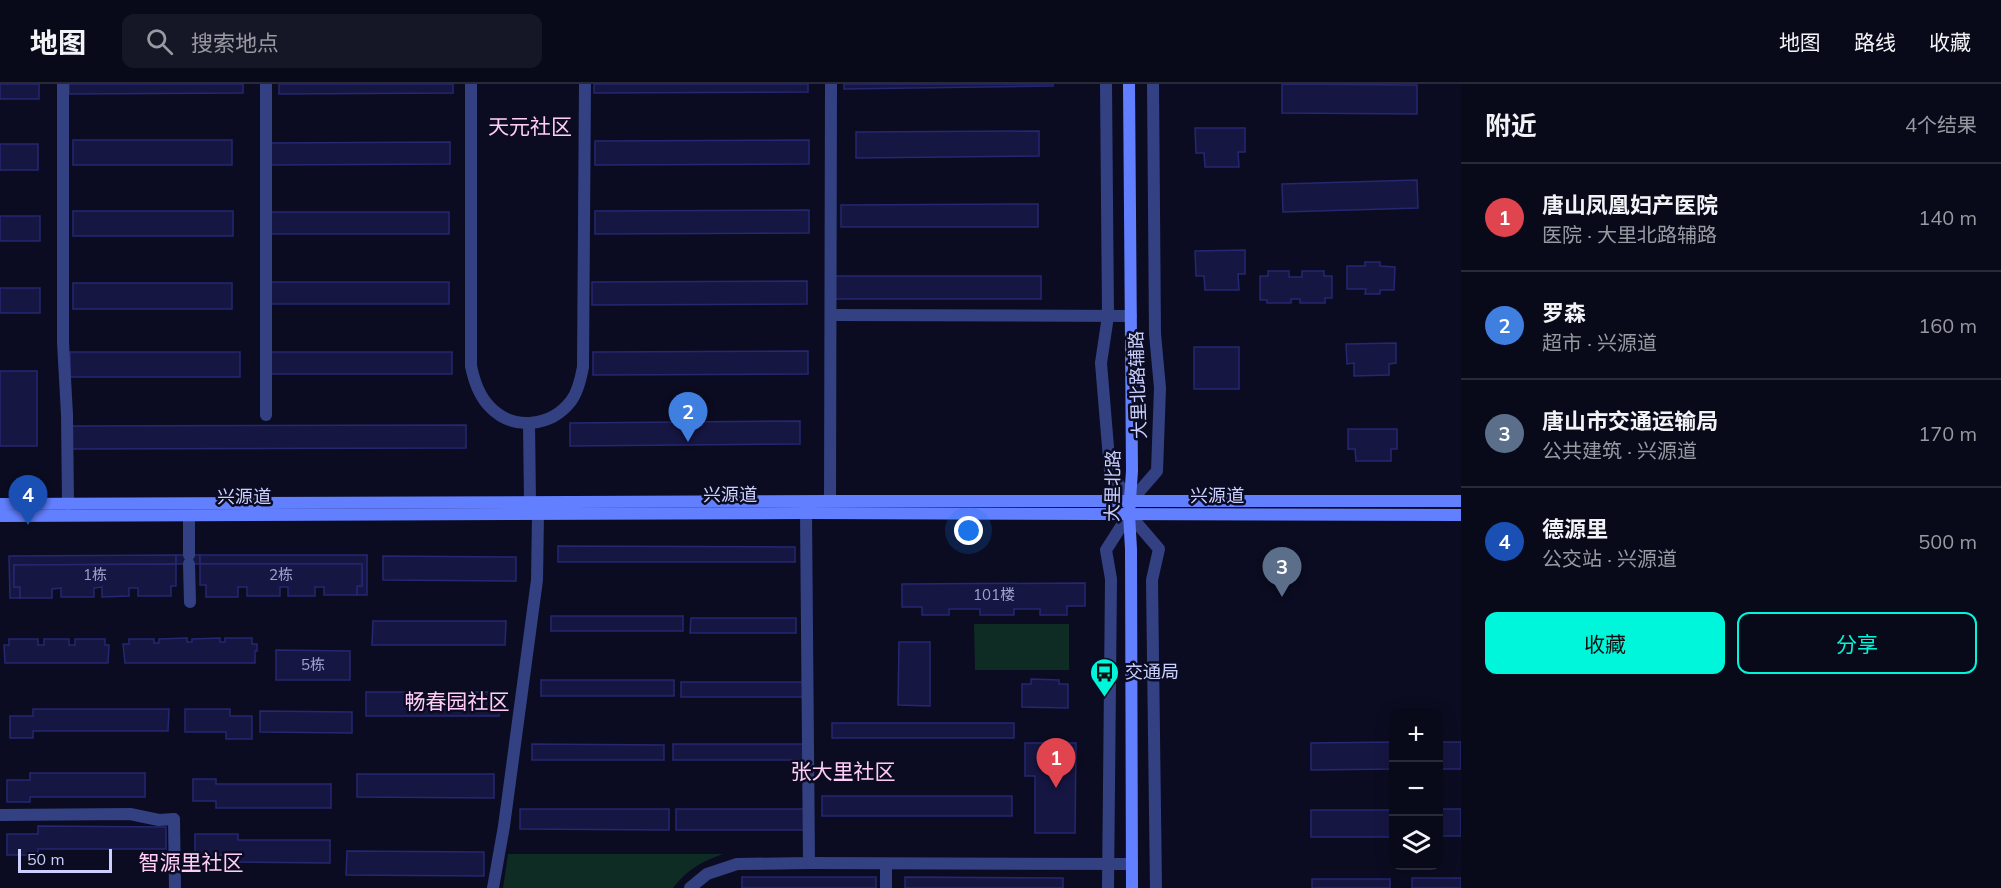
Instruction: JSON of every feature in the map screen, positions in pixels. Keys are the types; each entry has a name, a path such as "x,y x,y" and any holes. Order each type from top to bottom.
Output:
{"main road":[{"name":"大里北路","path":"1130,84 1132,471 1129,508 1132,888"},
{"name":"兴源道","path":"0,504 830,501 1461,515"},
{"name":"兴源道","path":"0,516 806,513 1461,501"}],"street":[{"path":"63,84 63,342 68,504"},
{"path":"266,84 266,415"},
{"path":"471,84 471,366 474,381 490,406 508,419 529,424 546,420 561,412 573,399 584,367 585,84"},
{"path":"830,501 831,84"},
{"name":"大里北路辅路","path":"1106,84 1108,316 1101,363 1110,471 1129,508 1159,549 1152,579 1156,888"},
{"name":"大里北路辅路","path":"1108,888 1111,579 1106,550 1129,508 1157,471 1160,388 1155,334 1153,84"},
{"path":"831,315 1131,316"},
{"path":"529,424 530,502"},
{"path":"806,513 809,863"},
{"path":"493,888 537,580 538,514"},
{"path":"189,516 190,602"},
{"path":"0,815 130,814 159,820 174,819 175,888"},
{"path":"690,888 707,874 738,864 1132,864"},
{"path":"886,864 886,888"}],"green space":[{"path":"974,624 1069,624 1069,670 975,670"},
{"path":"508,854 723,854 695,867 673,888 503,888"}],"building":[{"path":"0,84 39,84 39,99 0,99"},
{"path":"69,84 243,84 243,93 69,94"},
{"path":"279,84 453,84 453,93 279,94"},
{"path":"594,84 808,84 808,92 594,93"},
{"path":"844,84 1053,84 1053,86 844,89"},
{"path":"1282,84 1417,85 1417,114 1282,113"},
{"path":"1195,128 1245,128 1245,152 1238,152 1239,167 1205,167 1204,153 1196,153"},
{"path":"1039,131 1039,156 856,158 856,132"},
{"path":"73,140 232,140 232,165 73,165"},
{"path":"809,140 809,164 595,165 595,141"},
{"path":"450,142 450,164 269,165 269,143"},
{"path":"0,144 38,144 38,170 0,170"},
{"path":"1417,180 1418,208 1283,212 1282,184"},
{"path":"1038,204 1038,227 841,227 841,205"},
{"path":"809,210 809,233 595,234 595,211"},
{"path":"73,211 233,211 233,236 73,236"},
{"path":"268,212 449,212 449,234 268,234"},
{"path":"0,216 40,216 40,241 0,241"},
{"path":"1245,250 1245,274 1238,274 1239,290 1205,290 1204,276 1196,276 1195,251"},
{"path":"1365,262 1380,262 1380,266 1395,267 1394,290 1380,290 1380,294 1365,294 1366,289 1347,289 1347,266 1365,266"},
{"path":"1268,271 1289,271 1289,277 1302,277 1302,271 1324,271 1324,276 1332,276 1332,298 1325,298 1325,303 1300,303 1300,299 1291,299 1291,303 1267,303 1267,300 1260,300 1260,276 1268,276"},
{"path":"834,276 1041,276 1041,299 834,299"},
{"path":"807,281 807,304 592,305 592,282"},
{"path":"268,282 449,282 449,304 268,304"},
{"path":"73,283 232,283 232,309 73,309"},
{"path":"0,288 40,288 40,313 0,313"},
{"path":"1396,343 1396,363 1389,364 1389,375 1354,376 1354,363 1347,364 1346,344"},
{"path":"1194,347 1239,347 1239,389 1194,389"},
{"path":"808,351 808,374 593,375 593,352"},
{"path":"70,352 240,352 240,377 70,377"},
{"path":"271,352 452,352 452,374 271,374"},
{"path":"0,371 37,371 37,446 0,446"},
{"path":"800,421 800,444 570,446 570,423"},
{"path":"466,425 466,448 69,449 69,426"},
{"path":"1348,429 1397,429 1397,449 1391,449 1391,461 1356,461 1355,449 1348,449"},
{"path":"558,546 795,547 795,562 558,562"},
{"path":"176,555 176,564 14,565 14,587 20,587 20,598 10,598 9,556"},
{"path":"176,555 200,555 200,564 176,564"},
{"path":"200,555 367,555 367,595 357,595 357,586 362,586 362,564 200,564"},
{"path":"383,556 516,557 516,581 383,580"},
{"path":"176,564 176,586 171,586 171,596 138,596 138,588 129,588 129,596 102,597 102,587 94,588 94,597 61,597 61,588 52,589 52,598 20,598 20,587 14,587 14,565"},
{"path":"200,564 362,564 362,586 357,586 357,595 324,595 324,587 315,587 315,596 288,596 288,587 280,587 280,596 247,596 247,587 238,587 238,597 206,597 206,585 200,585"},
{"path":"1085,583 1085,606 1067,606 1067,615 1040,615 1040,609 1014,609 1014,615 980,615 980,609 949,609 949,615 922,615 922,607 902,607 902,584"},
{"path":"551,616 683,616 683,631 551,631"},
{"path":"691,618 796,618 796,633 690,633"},
{"path":"373,621 506,621 505,645 372,645"},
{"path":"187,638 187,642 192,642 192,639 220,638 220,642 225,642 225,638 252,638 252,644 257,644 255,663 125,663 123,644 129,644 129,639 154,639 154,643 159,643 159,639"},
{"path":"9,639 38,639 38,645 44,645 44,639 69,639 69,645 75,645 75,639 105,639 105,645 109,645 108,663 5,663 4,645 9,645"},
{"path":"899,642 930,642 930,706 898,705"},
{"path":"276,650 350,651 350,680 276,680"},
{"path":"1031,679 1059,680 1059,684 1068,684 1068,708 1022,707 1022,684 1031,684"},
{"path":"541,680 674,680 674,696 541,696"},
{"path":"681,682 805,682 805,697 681,697"},
{"path":"366,692 499,692 499,716 366,716"},
{"path":"33,709 169,709 168,731 33,731 33,738 10,738 10,716 33,716"},
{"path":"185,709 230,709 230,716 252,716 252,739 226,739 226,732 185,732"},
{"path":"260,711 352,712 352,733 260,732"},
{"path":"832,723 1014,723 1014,738 832,738"},
{"path":"1389,742 1389,769 1311,770 1311,743"},
{"path":"1443,742 1461,742 1461,769 1443,769"},
{"path":"1025,743 1076,743 1075,833 1035,833 1035,776 1025,776"},
{"path":"532,744 664,745 664,760 532,760"},
{"path":"673,744 805,744 805,760 673,760"},
{"path":"30,773 145,773 145,797 30,797 30,802 7,802 7,780 30,780"},
{"path":"357,774 494,774 494,798 357,797"},
{"path":"193,779 216,779 216,784 331,784 331,808 216,808 216,801 193,801"},
{"path":"822,796 1012,796 1012,816 822,816"},
{"path":"520,809 669,809 669,830 520,829"},
{"path":"676,809 805,809 805,830 676,830"},
{"path":"1443,809 1461,809 1461,836 1443,836"},
{"path":"1311,810 1389,810 1389,837 1311,837"},
{"path":"38,826 166,827 166,849 38,849 38,855 7,855 7,834 38,834"},
{"path":"195,834 238,834 238,840 330,840 330,863 237,862 237,855 195,855"},
{"path":"347,851 484,852 484,876 346,875"},
{"path":"742,877 876,877 876,888 742,888"},
{"path":"905,877 1063,878 1063,888 905,888"},
{"path":"1412,878 1461,878 1461,888 1412,888"},
{"path":"1312,879 1390,879 1390,888 1312,888"}],"place":[{"name":"罗森","path":"688,442"},
{"name":"德源里","path":"28,525"},
{"name":"唐山市交通运输局","path":"1282,597"},
{"name":"交通局","path":"1104,698"},
{"name":"唐山凤凰妇产医院","path":"1056,788"}],"district":[{"name":"天元社区","path":"530,127"},
{"name":"畅春园社区","path":"457,702"},
{"name":"张大里社区","path":"843,772"},
{"name":"智源里社区","path":"191,863"}]}
